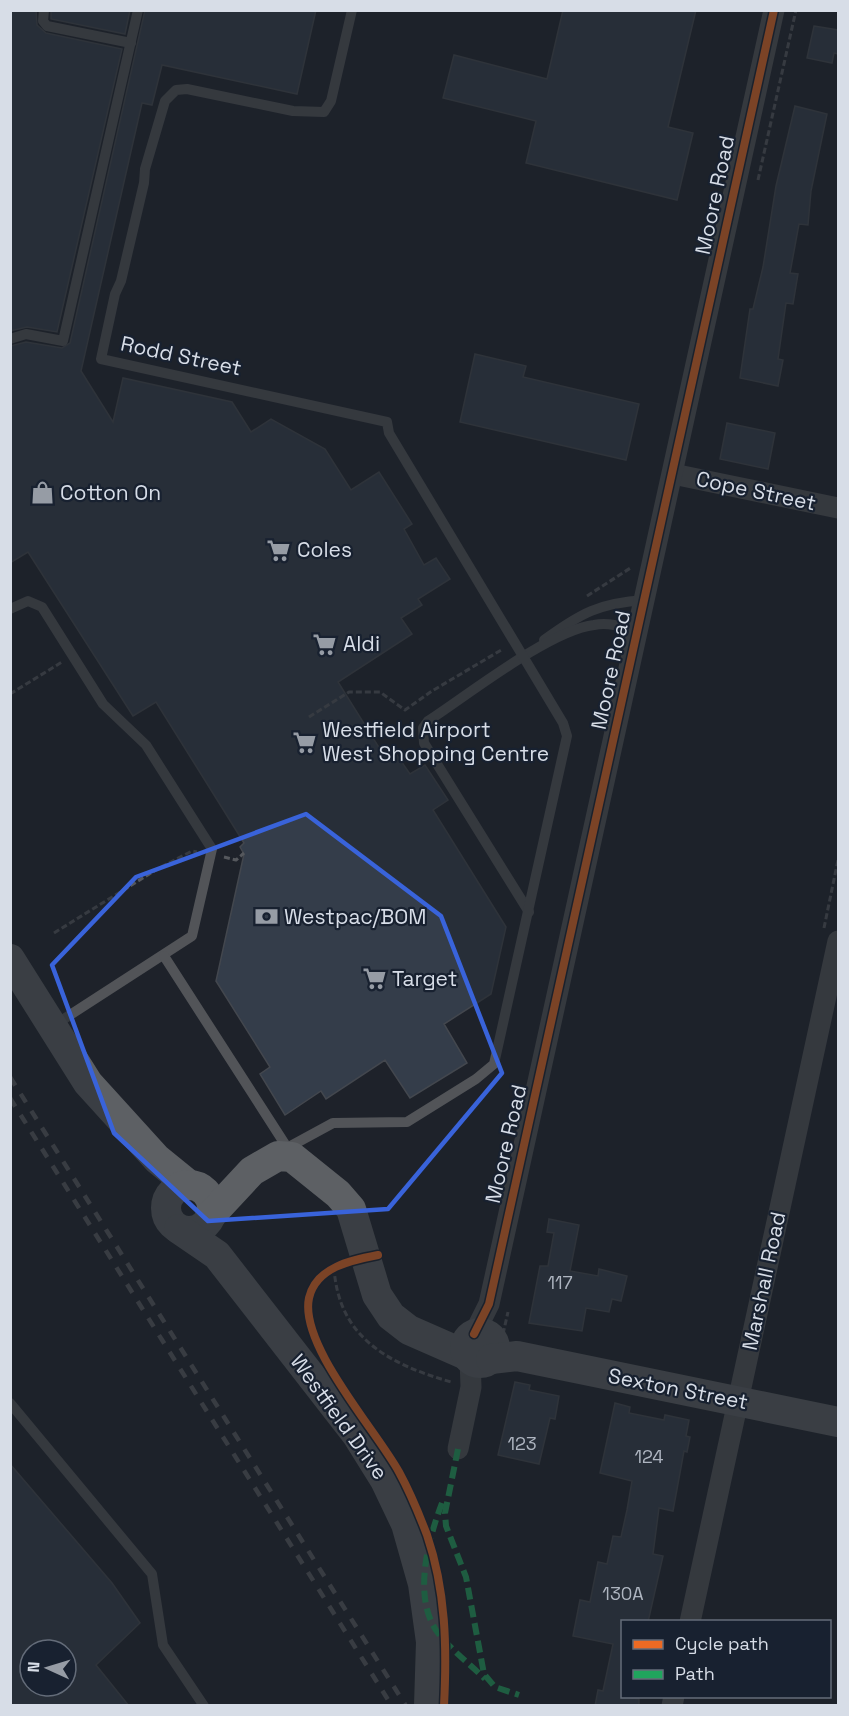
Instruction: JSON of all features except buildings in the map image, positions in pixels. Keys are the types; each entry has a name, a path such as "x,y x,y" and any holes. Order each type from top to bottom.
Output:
{"main road":[{"path":"10,959 88,1083 157,1159 209,1197 211,1216"},
{"path":"173,1219 168,1197 173,1191 214,1184 252,1171 278,1156 290,1153"},
{"name":"Sexton Street","path":"290,1153 345,1201 354,1217 378,1296 385,1308 400,1324 422,1335 482,1353 838,1422"},
{"path":"157,1159 173,1219"},
{"path":"173,1219 198,1230 252,1171"},
{"name":"Westfield Drive","path":"211,1216 217,1255"},
{"name":"Westfield Drive","path":"173,1219 217,1255 357,1435 386,1480 406,1524 423,1584 431,1642 429,1706"}],"street":[{"name":"Moore Road","path":"458,1449 482,1353 489,1304 774,10"},
{"name":"Cope Street","path":"673,474 838,508"},
{"name":"Marshall Road","path":"690,1620 838,941"}],"lane":[{"path":"44,10 43,21 47,26 131,43"},
{"path":"10,339 26,334 63,341 138,10"},
{"name":"Rodd Street","path":"290,1153 333,1123 407,1122 495,1064 567,736 563,723 389,433 387,422 101,359 121,281 151,143 169,95 176,90 187,89 293,111 324,112 331,101 352,10"},
{"path":"529,912 422,738 428,721 524,657 555,632 592,609 614,603 645,600"},
{"path":"10,609 23,602 38,603 103,704 146,745 209,843 212,855 192,936 53,1026"},
{"path":"541,645 595,624 615,624 639,631"},
{"path":"164,956 290,1153"},
{"path":"10,1403 152,1574 163,1645 204,1706"}],"path":[{"path":"582,599 635,564"},
{"path":"309,717 349,692 380,692 405,710 432,691 515,642"},
{"path":"10,694 73,655"},
{"path":"54,933 166,864 192,851 236,860 244,854"},
{"path":"322,1275 334,1267 366,1257"}],"highlighted area":[{"path":"306,814 441,916 502,1073 388,1209 208,1221 114,1133 52,965 136,877"}],"railway":[{"path":"10,1077 406,1706"},
{"path":"10,1098 392,1706"}],"marked path":[{"path":"458,1449 445,1513 446,1526 466,1577 484,1674 495,1687 519,1695"},
{"path":"442,1503 432,1534 425,1569 426,1603 430,1619 438,1633 485,1679"}],"cycle path":[{"path":"474,1334 489,1304 774,10"},
{"path":"378,1255 357,1259 336,1267 319,1279 309,1298 309,1317 327,1363 399,1472 427,1535 442,1598 445,1662 444,1706"}],"place":[{"name":"Cotton On","path":"42,493"},
{"name":"Coles","path":"279,550"},
{"name":"Aldi","path":"325,644"},
{"name":"Westfield Airport West Shopping Centre","path":"304,742"},
{"name":"Westpac/BOM","path":"266,917"},
{"name":"Target","path":"374,979"}]}
